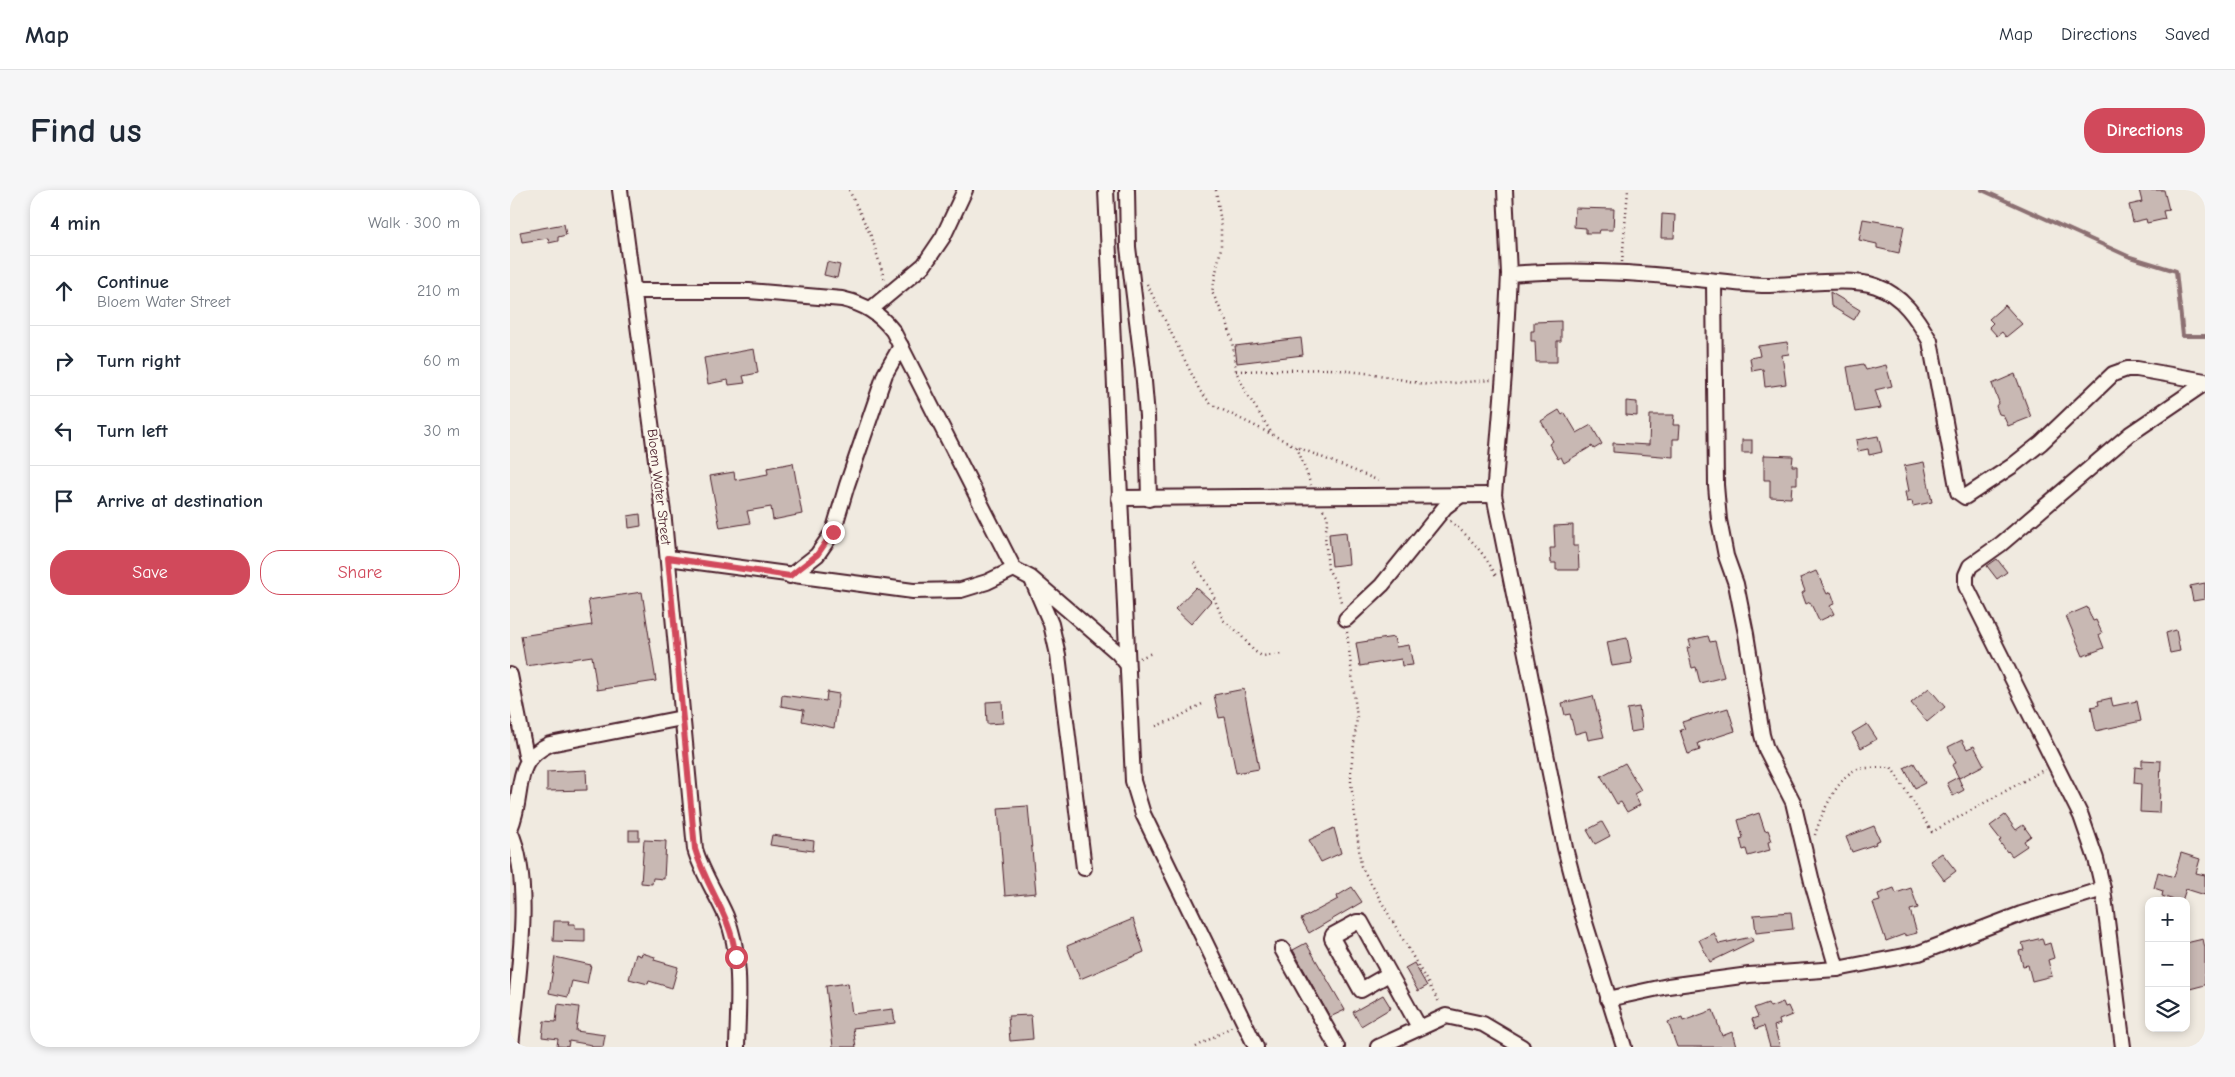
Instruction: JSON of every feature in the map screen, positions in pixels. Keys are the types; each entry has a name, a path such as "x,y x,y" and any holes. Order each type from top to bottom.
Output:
{"street":[{"name":"Bloem Water Street","path":"620,190 668,558 695,849 700,865 726,916 733,937 738,994 737,1047"},
{"path":"871,309 924,265 943,237 965,190"},
{"path":"1106,190 1133,780 1142,814 1256,1047"},
{"path":"1127,190 1128,247 1146,406 1149,499"},
{"path":"1505,190 1509,274 1504,374 1494,495 1565,848 1582,914 1624,1047"},
{"path":"1509,274 1547,272 1621,273 1763,285 1818,282 1868,285 1883,290 1906,305 1918,319 1930,341 1958,492 1965,497 2012,466 2056,430 2113,374 2127,369 2137,369 2205,382"},
{"path":"1714,282 1716,485 1719,520 1726,556 1736,584 1762,735 1766,749 1793,802 1803,848 1837,969"},
{"path":"634,291 749,291 842,299 856,302 871,309 893,331 1014,568 1031,578 1118,653 1127,664"},
{"path":"790,576 817,555 833,532 885,374 901,346"},
{"path":"2122,1047 2103,889 2096,859 2081,816 1966,586 1966,574 1970,566 2001,544 2111,449 2205,382"},
{"path":"1346,619 1382,586 1439,513 1462,494"},
{"path":"1119,498 1494,495"},
{"path":"668,558 913,592 961,590 987,582 1014,568"},
{"path":"1031,578 1051,624 1058,655 1084,868"},
{"path":"510,675 526,756"},
{"path":"511,1047 523,920 517,847 510,830 514,820 515,778 517,770 526,756 538,748 550,744 682,718"},
{"path":"1608,999 1668,986 1749,975 1837,969 1919,953 2021,914 2103,889"},
{"path":"1389,974 1361,990 1332,938 1333,935 1360,921 1419,1027"},
{"path":"1282,949 1337,1047"},
{"path":"1378,1047 1446,1016 1482,1024 1522,1047"}],"path":[{"path":"849,190 872,238 888,294"},
{"path":"1216,190 1221,223 1221,248 1212,292 1228,325 1236,371 1247,394 1271,433"},
{"path":"1621,273 1628,190"},
{"path":"1145,281 1200,391 1211,404 1297,446 1373,477 1406,496"},
{"path":"1236,371 1330,369 1374,374 1428,385 1487,381 1504,374"},
{"path":"1297,446 1315,497 1328,517 1325,536 1328,568 1335,580 1346,619 1356,718 1351,783 1361,866 1446,1016"},
{"path":"1439,513 1468,536 1489,562 1499,582 1513,596"},
{"path":"1194,563 1211,590 1223,620 1254,651 1262,656 1282,654"},
{"path":"1156,726 1175,719 1202,704"},
{"path":"1803,848 1815,836 1819,820 1828,802 1853,771 1863,768 1880,770 1891,767 1932,832 2055,763"},
{"path":"1196,1047 1243,1020"}],"building":[{"path":"2139,190 2164,190 2169,210 2163,211 2165,219 2147,223 2146,219 2133,222 2129,205 2142,202"},
{"path":"1575,208 1614,209 1613,230 1586,233 1586,228 1574,227"},
{"path":"1662,214 1675,215 1674,238 1661,238"},
{"path":"1863,219 1904,226 1899,253 1877,248 1877,244 1859,240"},
{"path":"564,224 566,235 558,237 558,241 549,243 548,238 522,242 520,232"},
{"path":"827,262 840,265 837,278 824,275"},
{"path":"1830,292 1860,310 1854,320 1831,306"},
{"path":"2005,305 2022,324 2006,337 2002,332 1997,336 1989,327 1993,323 1989,319"},
{"path":"1561,321 1561,341 1557,341 1557,362 1536,362 1535,341 1531,341 1531,331 1534,331 1534,322"},
{"path":"1301,338 1303,355 1237,363 1235,346"},
{"path":"1787,342 1789,354 1782,355 1786,384 1765,387 1763,369 1752,371 1750,358 1760,356 1758,346"},
{"path":"754,349 758,373 743,376 745,383 729,385 728,380 708,384 704,358"},
{"path":"1863,364 1866,370 1886,365 1892,386 1875,390 1881,408 1855,412 1847,367"},
{"path":"2015,374 2031,417 2008,426 2003,415 1999,414 1996,406 1999,402 1992,384"},
{"path":"1626,401 1637,402 1637,416 1626,415"},
{"path":"1559,410 1562,415 1565,413 1577,433 1591,425 1602,444 1594,449 1592,446 1564,463 1561,457 1558,459 1549,444 1553,441 1541,421"},
{"path":"1650,415 1674,415 1673,425 1680,425 1679,439 1673,439 1673,457 1613,452 1613,443 1649,445"},
{"path":"1878,436 1882,452 1869,455 1868,449 1858,451 1856,440"},
{"path":"1742,440 1752,440 1752,453 1742,453"},
{"path":"1764,455 1793,456 1792,466 1797,466 1797,484 1792,484 1791,498 1770,497 1770,480 1764,480"},
{"path":"1924,462 1932,502 1913,506 1912,501 1907,502 1905,492 1909,491 1904,466"},
{"path":"793,463 802,514 773,520 771,507 747,511 750,523 720,528 710,476 734,472 735,480 768,474 767,468"},
{"path":"640,514 641,526 629,528 628,516"},
{"path":"1573,525 1573,546 1578,546 1579,570 1556,570 1556,563 1551,563 1550,548 1555,548 1554,526"},
{"path":"1346,532 1349,564 1332,566 1329,534"},
{"path":"1997,559 2007,572 1997,579 1987,566"},
{"path":"1816,571 1827,594 1831,592 1835,603 1830,606 1834,614 1819,621 1810,602 1806,604 1802,593 1805,591 1800,578"},
{"path":"2205,583 2205,599 2193,601 2190,586"},
{"path":"1196,587 1211,601 1191,624 1175,609"},
{"path":"642,592 656,681 597,690 592,656 526,666 521,636 592,625 588,600"},
{"path":"2087,607 2093,621 2096,620 2102,633 2099,635 2104,648 2083,656 2066,616"},
{"path":"2176,630 2180,651 2170,653 2166,633"},
{"path":"1708,636 1710,642 1715,641 1724,677 1700,683 1696,667 1692,668 1687,648 1691,647 1689,640"},
{"path":"1394,637 1396,647 1409,645 1413,665 1402,666 1401,659 1360,666 1356,643"},
{"path":"1627,638 1632,663 1612,666 1607,642"},
{"path":"1929,688 1945,707 1927,722 1911,703"},
{"path":"1244,689 1259,769 1236,773 1225,717 1219,718 1214,695"},
{"path":"827,692 839,694 834,728 802,721 804,710 781,706 782,695 826,701"},
{"path":"1593,696 1604,737 1588,740 1586,731 1575,734 1570,714 1565,715 1562,703"},
{"path":"2111,698 2113,706 2137,701 2141,721 2096,731 2091,707 2099,705 2098,701"},
{"path":"1002,701 1003,723 987,724 986,702"},
{"path":"1639,707 1642,730 1631,732 1627,709"},
{"path":"1728,708 1735,731 1698,743 1700,750 1688,754 1680,730 1685,729 1682,722"},
{"path":"1867,724 1877,739 1861,748 1852,733"},
{"path":"1962,740 1967,749 1974,746 1984,765 1959,778 1952,765 1956,763 1948,747"},
{"path":"2142,760 2161,761 2159,813 2140,812 2141,784 2134,783 2135,767 2142,768"},
{"path":"1625,763 1641,790 1634,794 1640,805 1627,812 1621,802 1617,804 1601,776"},
{"path":"1914,763 1925,783 1915,788 1904,768"},
{"path":"586,770 587,790 547,791 547,772"},
{"path":"1958,777 1964,790 1953,796 1947,783"},
{"path":"1028,806 1036,893 1005,896 998,808"},
{"path":"1759,813 1765,831 1768,830 1772,841 1768,842 1770,850 1748,856 1746,849 1743,850 1740,839 1743,838 1738,820"},
{"path":"2005,815 2016,830 2023,825 2031,836 2024,841 2027,846 2012,856 2007,852 1999,841 2001,840 1990,826"},
{"path":"1602,822 1610,836 1595,844 1587,830"},
{"path":"1874,826 1880,840 1875,842 1876,844 1852,852 1846,837"},
{"path":"1334,828 1341,853 1321,862 1309,840"},
{"path":"629,830 639,830 639,840 629,840"},
{"path":"772,835 814,841 813,851 770,845"},
{"path":"644,840 666,841 664,879 653,878 652,884 641,883"},
{"path":"1942,853 1956,871 1944,880 1930,861"},
{"path":"2181,853 2200,859 2196,873 2205,875 2205,895 2186,889 2183,897 2165,897 2162,896 2163,891 2154,888 2158,872 2174,877"},
{"path":"1352,887 1362,902 1309,933 1301,919 1338,899 1337,896"},
{"path":"1894,888 1896,893 1911,888 1918,908 1910,910 1917,933 1905,936 1905,934 1886,941 1873,903 1880,901 1878,894"},
{"path":"1791,912 1793,929 1756,933 1754,915"},
{"path":"1133,919 1144,952 1080,979 1067,946"},
{"path":"554,921 569,921 568,924 575,924 575,928 585,928 585,942 553,941"},
{"path":"1714,933 1719,944 1751,937 1753,941 1710,962 1699,940"},
{"path":"2042,938 2044,945 2050,943 2054,958 2048,960 2052,976 2032,981 2028,965 2023,966 2019,951 2024,950 2022,943"},
{"path":"2203,939 2205,948 2205,985 2190,989 2190,987 2190,942"},
{"path":"1306,943 1345,1010 1330,1017 1293,950"},
{"path":"642,953 655,957 654,960 678,967 672,988 649,981 648,984 629,979 636,954 641,956"},
{"path":"555,957 591,965 587,984 572,981 568,997 549,993"},
{"path":"1414,963 1427,986 1418,991 1405,968"},
{"path":"848,983 852,1014 893,1009 895,1023 853,1028 856,1047 833,1047 826,986"},
{"path":"1383,995 1391,1008 1361,1026 1353,1012"},
{"path":"1783,1002 1785,1007 1788,1006 1792,1015 1779,1020 1780,1024 1774,1026 1780,1047 1770,1047 1764,1026 1756,1029 1752,1019 1758,1017 1754,1008 1768,1003 1770,1007"},
{"path":"558,1004 579,1007 576,1031 605,1035 603,1047 592,1047 592,1045 569,1041 568,1047 557,1046 558,1039 542,1037 544,1021 556,1022"},
{"path":"1713,1010 1722,1036 1732,1032 1736,1047 1677,1047 1668,1022 1682,1017 1683,1021"},
{"path":"1031,1015 1033,1039 1010,1041 1008,1016"}],"waterway":[{"path":"1982,190 2130,257 2176,271 2183,336 2205,336"}],"route":[{"path":"736,957 733,937 726,916 700,865 695,849 668,558 790,576 817,555 833,532"}]}
